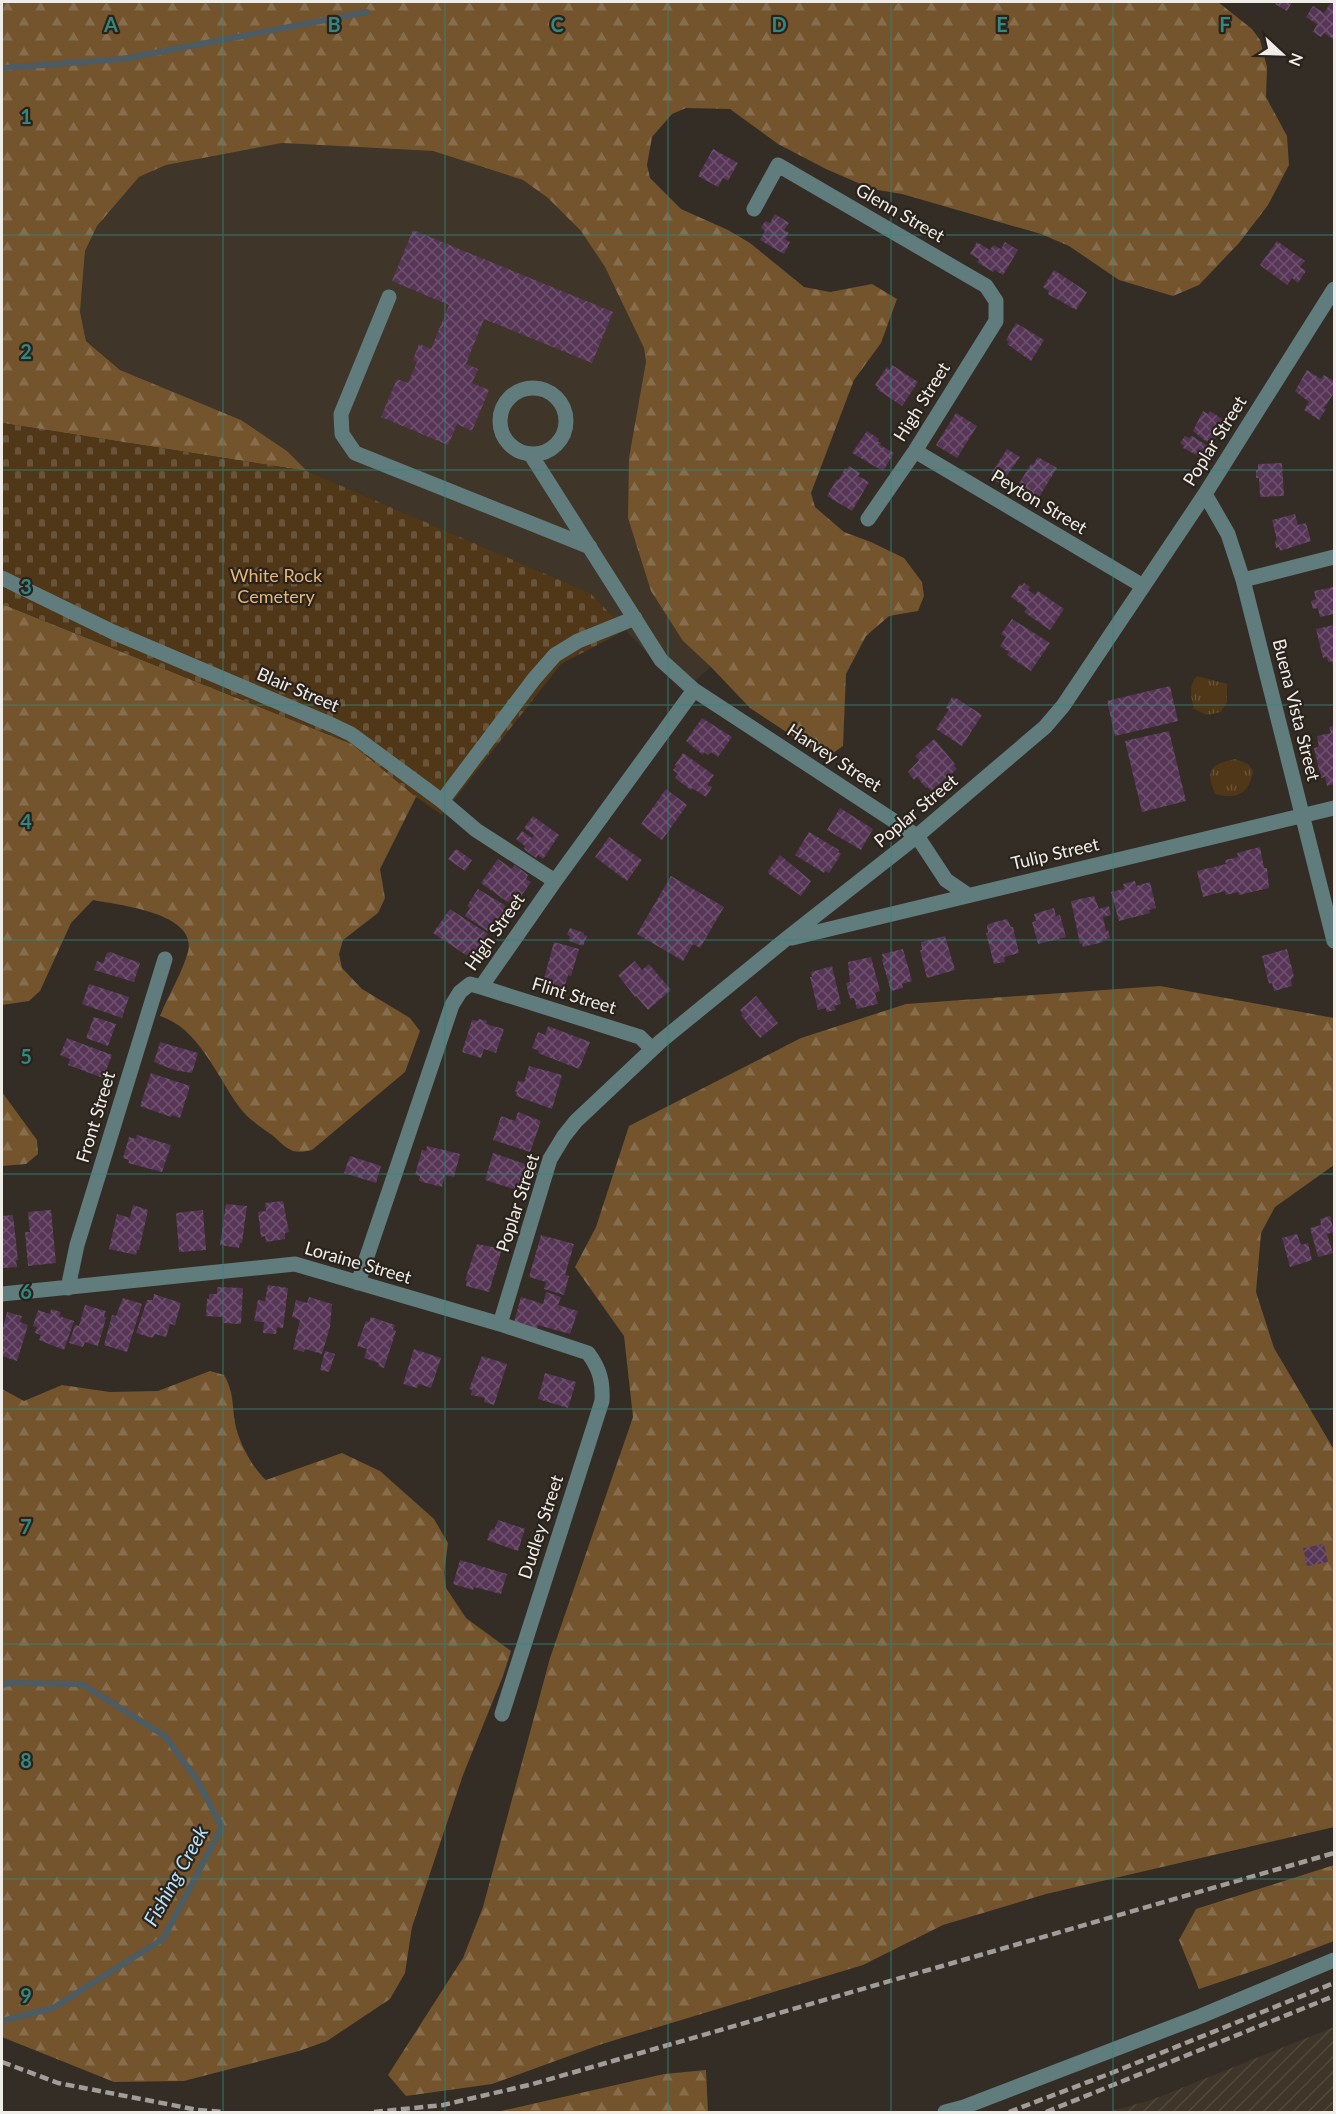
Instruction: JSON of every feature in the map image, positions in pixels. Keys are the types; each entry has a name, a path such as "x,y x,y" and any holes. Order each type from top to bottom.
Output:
{"street":[{"name":"Glenn Street","path":"754,209 778,165 986,286 996,301"},
{"name":"Poplar Street","path":"500,1324 550,1160 576,1121 652,1049 917,836 1045,727 1063,706 1205,494 1335,289"},
{"path":"389,297 341,414 342,434 355,453 590,547"},
{"name":"High Street","path":"868,519 915,451 996,321 996,301"},
{"path":"534,388 544,390 561,402 567,422 560,442 542,454 531,455 520,453 510,446 500,426 505,404 512,395 534,388"},
{"name":"Peyton Street","path":"915,451 1143,586"},
{"name":"Harvey Street","path":"531,455 661,660 694,690 917,836 946,880 968,895"},
{"name":"Buena Vista Street","path":"1205,494 1228,534 1243,580 1335,941"},
{"path":"1243,580 1335,557"},
{"name":"Blair Street","path":"2,579 113,632 351,735 442,801 476,830 555,880"},
{"path":"442,801 534,679 555,656 578,641 634,618"},
{"name":"High Street","path":"358,1283 452,1005 460,992 470,984 481,987 555,880 694,690"},
{"name":"Tulip Street","path":"786,939 1335,808"},
{"name":"Front Street","path":"68,1288 77,1245 165,959"},
{"name":"Flint Street","path":"481,987 640,1037 652,1049"},
{"name":"Loraine Street","path":"2,1294 295,1264 500,1324 588,1353"},
{"name":"Dudley Street","path":"502,1714 602,1401 603,1382 597,1365 588,1353"},
{"path":"945,2112 964,2107 1201,2016 1335,1960"}],"shaded area":[{"path":"282,143 433,151 523,180 548,198 581,231 605,267 644,348 683,641 711,667 683,691 590,593 307,471 287,451 241,420 120,370 86,340 80,312 85,251 97,226 139,177 166,165"},
{"path":"1334,2027 1334,2112 1108,2112 1154,2099"}],"green space":[{"path":"2,2 1218,2 1252,29 1260,40 1267,67 1266,97 1287,136 1289,165 1268,205 1239,243 1199,285 1173,296 1119,280 1069,246 1041,234 902,194 872,189 826,169 778,144 730,109 686,108 672,114 652,137 647,165 650,178 681,209 728,230 750,243 804,287 830,292 872,284 897,299 881,343 854,380 811,493 815,507 844,532 904,558 922,582 924,596 918,611 889,616 866,636 846,674 843,746 826,758 750,708 683,641 651,591 628,518 629,458 646,362 644,348 605,267 581,231 548,198 523,180 433,151 282,143 166,165 139,177 97,226 85,251 80,312 86,341 120,370 241,420 287,451 307,471 2,423"},
{"name":"White Rock Cemetery","path":"2,423 307,471 590,593 626,630 561,664 442,815 416,797 352,744 2,604"},
{"path":"2,604 352,744 416,797 380,869 385,898 378,913 343,940 339,954 342,968 362,989 410,1018 420,1031 405,1072 312,1150 299,1152 290,1150 251,1119 240,1108 196,1042 174,1022 160,1016 188,952 188,939 181,928 169,920 137,908 93,900 71,923 40,991 29,1001 2,1005"},
{"path":"1197,676 1227,684 1227,702 1221,712 1207,715 1194,709 1191,687"},
{"path":"1235,759 1248,764 1253,770 1249,784 1242,793 1236,795 1215,794 1210,779 1212,769 1220,763"},
{"path":"1160,986 1334,1018 1334,1165 1275,1207 1261,1233 1256,1292 1274,1348 1333,1448 1334,1827 1046,1894 943,1925 863,1965 602,2044 492,2084 406,2096 388,2075 463,1958 483,1907 550,1658 633,1417 624,1336 575,1267 596,1227 629,1126 801,1038 906,1004"},
{"path":"2,1092 37,1140 38,1154 26,1164 2,1166"},
{"path":"210,1371 224,1375 232,1396 239,1437 252,1464 266,1480 342,1453 380,1471 434,1519 448,1543 444,1573 446,1588 466,1618 511,1651 463,1775 412,1927 405,1973 390,1999 327,2041 299,2051 184,2081 114,2082 2,2037 2,1389 24,1401 62,1385 110,1392 158,1391"},
{"path":"1334,1865 1334,1941 1199,1989 1179,1940 1196,1909"},
{"path":"706,2070 708,2112 497,2112 664,2074"}],"building":[{"path":"1292,2 1287,11 1275,4"},
{"path":"1331,2 1334,2 1333,39 1324,33 1321,37 1313,32 1317,24 1306,17 1313,6 1324,13"},
{"path":"713,149 738,163 728,181 723,178 718,187 698,176"},
{"path":"775,214 789,223 784,230 789,233 785,239 790,242 784,254 760,240 765,231 761,228 765,221 770,223"},
{"path":"413,230 613,312 592,363 484,319 466,364 478,369 472,383 489,390 472,431 457,424 448,445 381,417 397,379 408,383 417,362 413,360 419,344 431,349 449,305 392,281"},
{"path":"1277,241 1305,261 1300,267 1306,271 1298,283 1292,278 1287,285 1260,265"},
{"path":"977,242 990,250 993,245 1001,249 1005,242 1018,250 1003,275 977,262 979,259 970,254"},
{"path":"1054,270 1087,292 1076,310 1048,294 1049,291 1043,287"},
{"path":"1016,323 1044,340 1031,361 1007,344 1009,342 1006,340"},
{"path":"892,365 918,382 902,406 877,389 875,385 887,367 890,370"},
{"path":"1307,370 1321,379 1324,375 1334,381 1334,393 1319,420 1304,410 1309,402 1295,391"},
{"path":"1203,411 1208,414 1210,411 1225,423 1213,442 1209,439 1207,442 1193,431"},
{"path":"956,413 977,426 957,458 936,445"},
{"path":"867,431 879,439 877,441 881,443 880,445 894,453 883,471 852,453"},
{"path":"1185,436 1189,438 1192,436 1211,448 1204,459 1183,448 1184,446 1180,443"},
{"path":"1007,449 1020,457 1001,484 992,479 991,474"},
{"path":"1038,457 1057,468 1034,505 1015,493 1015,490"},
{"path":"1282,463 1284,496 1260,497 1259,478 1256,478 1258,464"},
{"path":"849,466 860,473 858,476 869,482 852,511 827,496 845,468"},
{"path":"1295,514 1298,525 1306,523 1311,541 1280,551 1279,547 1276,548 1275,541 1277,540 1272,520"},
{"path":"1024,583 1035,595 1038,591 1064,609 1050,630 1024,612 1027,608 1011,597 1020,584 1022,586"},
{"path":"1334,587 1334,614 1320,617 1318,608 1313,609 1311,601 1316,599 1314,591"},
{"path":"1012,619 1050,643 1031,671 1007,655 1009,652 1000,646 1006,637 1001,634"},
{"path":"1334,625 1333,666 1332,661 1328,662 1327,657 1323,658 1316,629"},
{"path":"1170,686 1178,721 1115,736 1107,701"},
{"path":"952,697 982,715 962,746 936,729 949,709 946,708"},
{"path":"702,718 732,737 718,757 711,752 708,755 704,752 703,755 686,741"},
{"path":"1334,726 1334,784 1327,786 1325,777 1321,778 1314,748 1319,747 1317,736 1331,733 1329,727"},
{"path":"1169,731 1186,801 1142,812 1125,741"},
{"path":"934,739 957,769 931,791 917,777 914,780 908,772 919,760 915,756"},
{"path":"683,753 714,775 707,785 712,787 706,797 692,788 691,790 675,778 678,774 673,770"},
{"path":"666,789 687,805 662,840 641,824"},
{"path":"840,808 873,829 861,850 827,830"},
{"path":"533,816 559,835 543,859 538,855 536,858 516,839 522,831 532,838 534,835 524,828"},
{"path":"809,832 839,850 841,854 829,873 825,871 824,873 795,855"},
{"path":"609,837 642,860 627,881 595,857"},
{"path":"1260,847 1264,868 1267,868 1269,888 1239,895 1238,892 1226,895 1225,891 1203,897 1197,871 1226,864 1225,860 1238,857 1237,853"},
{"path":"456,849 472,860 465,871 448,859"},
{"path":"780,855 811,881 801,896 769,874 768,871"},
{"path":"498,859 512,869 515,865 528,875 526,879 531,882 516,903 511,899 509,903 481,883"},
{"path":"671,876 724,907 700,948 693,944 683,961 637,934"},
{"path":"1135,881 1136,886 1150,882 1156,908 1149,910 1150,913 1119,921 1111,892 1124,889 1123,884"},
{"path":"478,889 506,906 503,910 507,913 495,930 491,928 489,932 465,916 470,908 467,906"},
{"path":"1094,896 1099,909 1109,906 1111,915 1103,917 1110,938 1083,947 1082,943 1080,944 1071,901"},
{"path":"1054,908 1056,916 1060,915 1066,937 1038,944 1032,922 1036,921 1034,914"},
{"path":"450,909 488,934 486,936 490,939 475,961 433,933"},
{"path":"1007,919 1013,927 1019,953 1004,957 1005,962 994,964 986,933 988,933 987,926"},
{"path":"570,928 587,936 583,946 569,941 570,936 567,935"},
{"path":"945,936 955,970 927,978 920,950 922,950 921,942"},
{"path":"554,942 579,949 571,976 568,975 563,992 542,986"},
{"path":"903,949 912,981 902,984 903,988 891,991 882,954"},
{"path":"1287,949 1294,977 1291,979 1292,986 1274,991 1272,983 1269,984 1262,956"},
{"path":"110,952 140,963 134,982 94,970 97,961 103,963 107,953"},
{"path":"871,957 880,991 875,993 878,1004 857,1009 854,998 850,999 846,983 850,982 848,962"},
{"path":"635,961 642,970 649,964 671,990 648,1010 618,975"},
{"path":"832,966 841,1004 834,1006 836,1010 827,1012 826,1008 818,1010 810,977 812,977 811,972"},
{"path":"89,984 129,997 122,1018 82,1004"},
{"path":"756,996 778,1023 760,1038 741,1015 743,1014 740,1010"},
{"path":"94,1017 116,1024 108,1046 86,1038"},
{"path":"479,1019 487,1021 486,1024 504,1029 496,1053 484,1049 481,1058 462,1052 472,1020 478,1021"},
{"path":"548,1026 590,1042 579,1069 538,1053 539,1051 532,1048 538,1032 545,1035"},
{"path":"67,1038 112,1055 103,1078 68,1065 70,1059 60,1055"},
{"path":"160,1042 198,1053 192,1073 174,1070 154,1062"},
{"path":"529,1066 562,1075 552,1109 516,1096 518,1081 524,1082"},
{"path":"151,1073 190,1086 180,1118 140,1106"},
{"path":"518,1112 541,1121 530,1152 493,1140 501,1116 515,1121"},
{"path":"137,1135 171,1145 162,1172 128,1163 129,1160 123,1158 129,1137 136,1139"},
{"path":"427,1146 460,1154 454,1177 445,1175 442,1187 419,1181 420,1176 415,1175 422,1150 426,1151"},
{"path":"493,1153 528,1165 520,1191 485,1180"},
{"path":"350,1156 381,1166 376,1183 344,1173"},
{"path":"283,1201 289,1232 285,1233 285,1239 266,1242 265,1236 261,1237 258,1212 266,1211 265,1203"},
{"path":"226,1204 247,1206 242,1243 239,1248 220,1245"},
{"path":"133,1205 148,1210 139,1250 136,1255 109,1249 117,1214 130,1218"},
{"path":"51,1210 56,1263 28,1266 25,1232 30,1232 28,1212"},
{"path":"203,1210 206,1250 179,1252 176,1213"},
{"path":"13,1215 17,1267 2,1268 2,1216"},
{"path":"1330,1216 1334,1232 1327,1234 1333,1253 1318,1257 1310,1228 1321,1225 1320,1219"},
{"path":"1297,1234 1301,1245 1308,1243 1312,1260 1290,1267 1282,1238"},
{"path":"541,1235 574,1244 565,1275 569,1276 564,1295 544,1289 546,1282 529,1277"},
{"path":"477,1244 502,1249 489,1292 466,1286 467,1281 465,1280"},
{"path":"268,1285 288,1288 283,1328 277,1327 276,1334 263,1333 264,1322 254,1321 258,1300 265,1301"},
{"path":"217,1287 243,1288 241,1324 223,1323 223,1317 206,1316 207,1299 209,1299 209,1294 217,1294"},
{"path":"546,1292 561,1297 558,1305 578,1311 570,1334 538,1325 537,1329 514,1322 521,1297 543,1304"},
{"path":"154,1294 181,1303 175,1325 170,1324 166,1337 155,1334 153,1338 136,1333 147,1300 153,1300"},
{"path":"309,1297 332,1304 330,1327 322,1354 305,1349 304,1352 293,1349 300,1320 292,1317 296,1300 307,1303"},
{"path":"123,1298 142,1304 127,1352 104,1345 112,1315 116,1316"},
{"path":"85,1305 106,1311 98,1346 85,1342 83,1347 69,1343 75,1325 79,1326"},
{"path":"51,1309 61,1312 59,1316 74,1321 64,1350 39,1340 41,1335 35,1333 37,1327 33,1326 38,1310 50,1314"},
{"path":"7,1312 22,1316 20,1322 28,1325 17,1361 2,1356 2,1331"},
{"path":"371,1317 395,1325 393,1330 396,1331 384,1368 378,1366 379,1363 364,1358 367,1349 357,1346 366,1321 369,1322"},
{"path":"414,1349 441,1358 431,1388 419,1384 417,1388 403,1384"},
{"path":"325,1351 335,1354 329,1372 320,1370"},
{"path":"482,1356 507,1364 494,1405 484,1402 485,1398 471,1395 472,1390 469,1389"},
{"path":"545,1373 576,1382 568,1408 538,1399"},
{"path":"498,1520 525,1529 518,1551 487,1540"},
{"path":"1324,1544 1328,1562 1307,1566 1303,1548"},
{"path":"460,1560 507,1574 501,1594 453,1584"}],"waterway":[{"path":"2,68 123,59 367,12"},
{"name":"Fishing Creek","path":"2,1685 9,1683 82,1684 165,1736 197,1780 222,1827 163,1939 53,2008 2,2021"}],"railway":[{"path":"374,2112 443,2105 533,2084 1334,1853"},
{"path":"1009,2112 1334,1983"},
{"path":"1046,2112 1334,1996"},
{"path":"2,2062 58,2083 198,2110 224,2112"}]}
